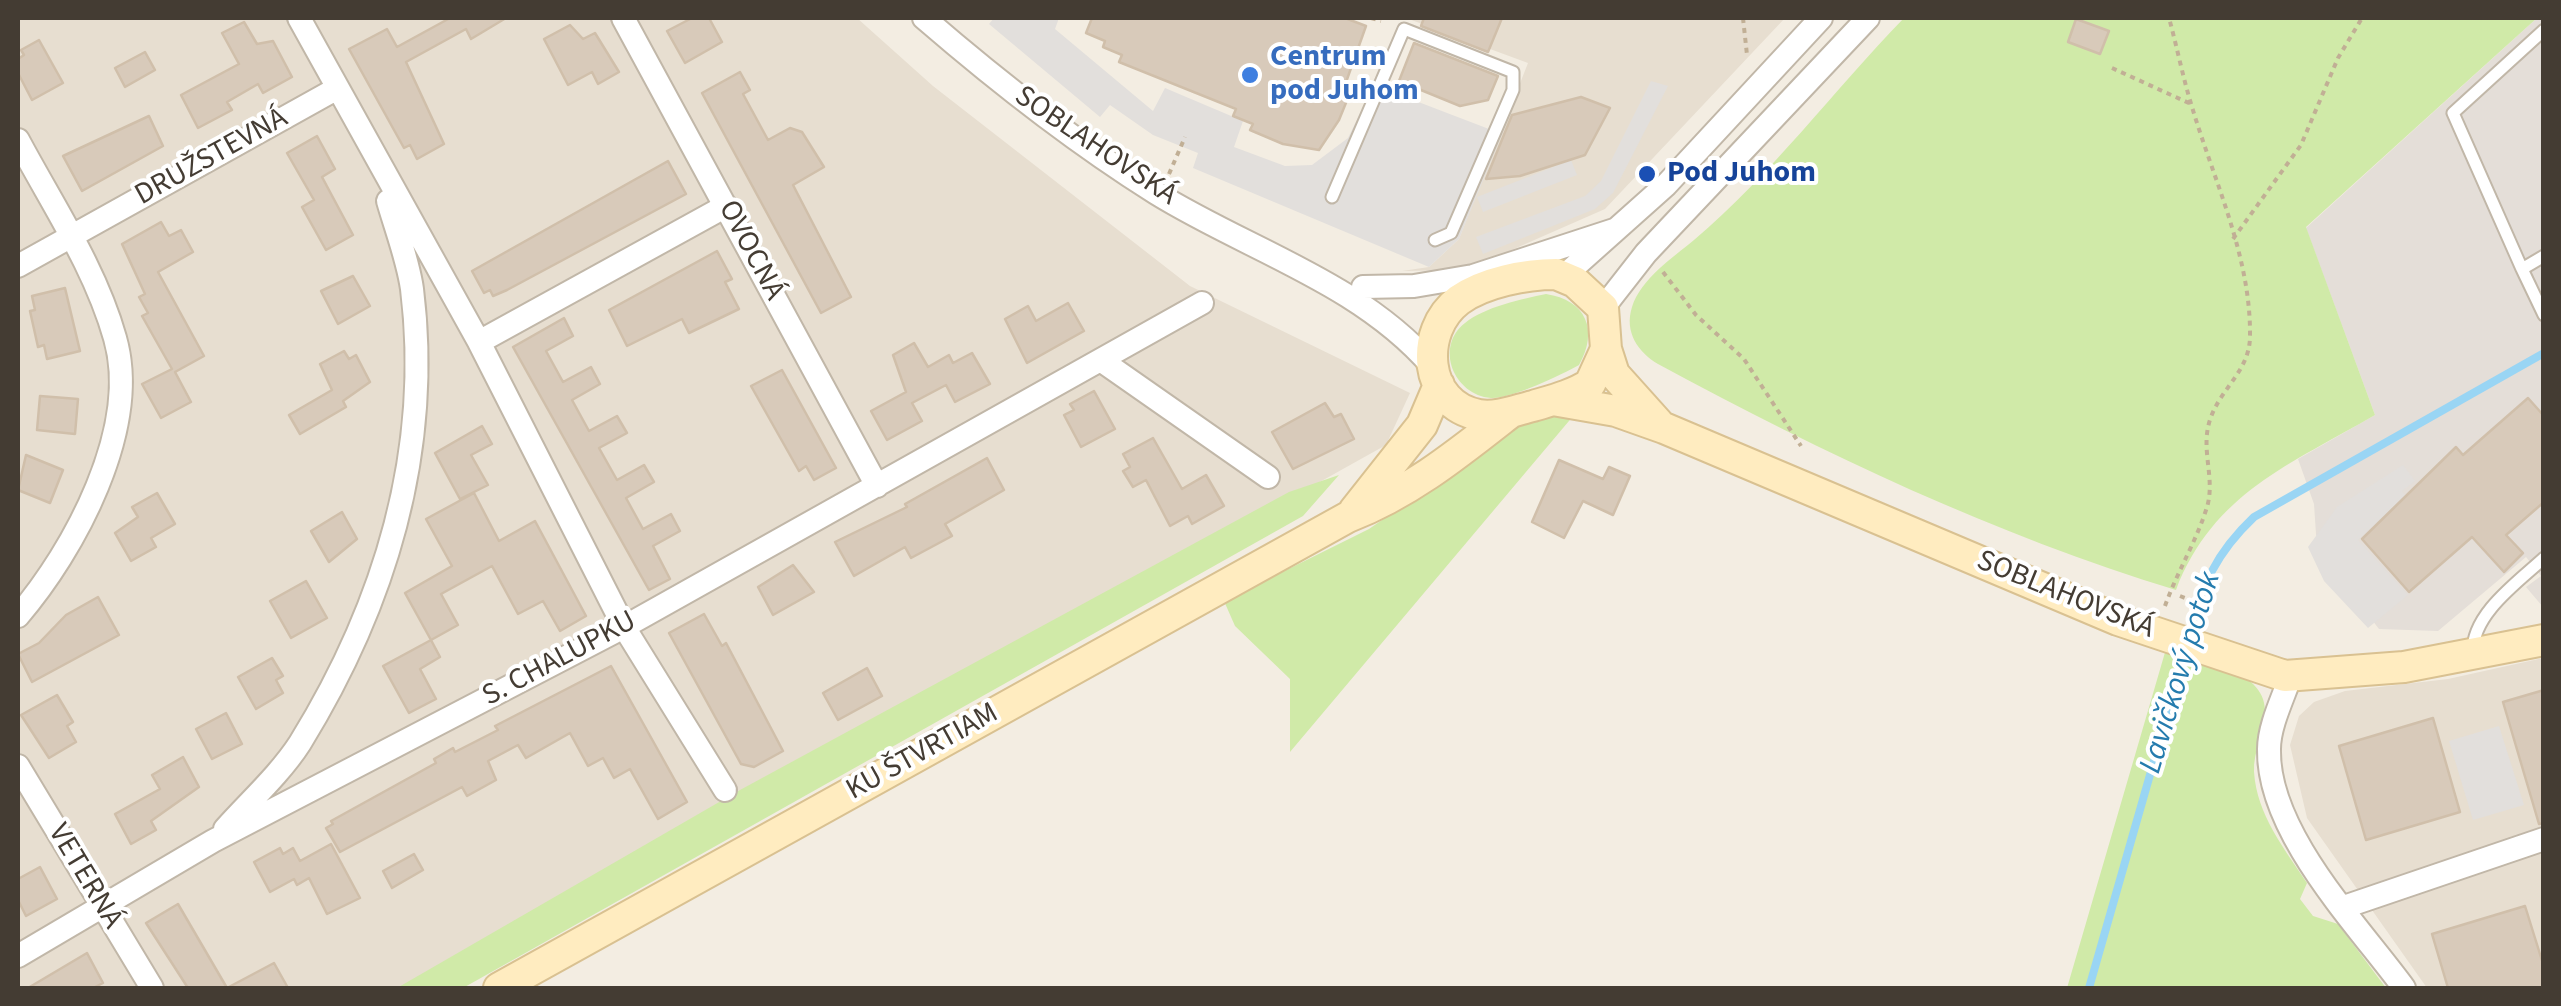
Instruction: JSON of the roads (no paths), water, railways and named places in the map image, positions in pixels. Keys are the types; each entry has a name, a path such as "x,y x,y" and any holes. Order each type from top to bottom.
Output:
{"street":[{"name":"OVOCNÁ","path":"622,18 877,486"},
{"name":"SOBLAHOVSKÁ","path":"924,18 1071,136 1158,194 1279,256 1401,332 1435,376"},
{"path":"1467,287 1523,276 1564,276 1622,228 1822,18"},
{"path":"1664,428 1614,374 1606,349 1602,308 1646,253 1868,18"},
{"path":"309,21 336,88 479,342 624,626 725,790"},
{"name":"DRUŽSTEVNÁ","path":"18,266 336,88"},
{"path":"18,140 97,282 117,343 118,400 104,464 83,520 52,576 18,616"},
{"path":"214,841 298,746 358,632 401,515 418,410 412,286 378,164"},
{"path":"479,342 726,206"},
{"name":"SOBLAHOVSKÁ","path":"1279,256 1363,287 1423,300 1622,228"},
{"path":"1564,276 1602,308"},
{"name":"KU ŠTVRTIAM","path":"1348,518 1422,425 1435,376 1436,330 1467,287"},
{"name":"S. CHALUPKU","path":"18,956 214,841 624,626 1202,302"},
{"name":"KU ŠTVRTIAM","path":"1435,376 1464,410 1492,416 1553,400 1590,384 1606,349"},
{"path":"1102,361 1268,477"},
{"name":"SOBLAHOVSKÁ","path":"1553,400 1616,411 1664,428 2154,634 2292,676 2404,667 2544,640"},
{"name":"KU ŠTVRTIAM","path":"498,988 1424,478 1511,412"},
{"path":"2292,676 2268,746 2272,788 2292,834 2404,988"},
{"name":"VETERNÁ","path":"18,766 152,988"},
{"path":"2344,907 2544,839"}],"lane":[{"path":"1332,197 1404,29 1513,72 1514,90 1489,138 1451,233 1435,240"},
{"path":"2544,30 2453,113 2544,314"},
{"path":"2522,269 2544,256"},
{"path":"2473,655 2473,638 2487,614 2544,558"}],"waterway":[{"name":"Lavičkový potok","path":"2189,635 2212,571 2229,544 2254,517 2544,353"},
{"name":"Lavičkový potok","path":"2089,988 2186,649"}],"place":[{"name":"Centrum pod Juhom","path":"1250,75"},
{"name":"Pod Juhom","path":"1647,174"}]}
